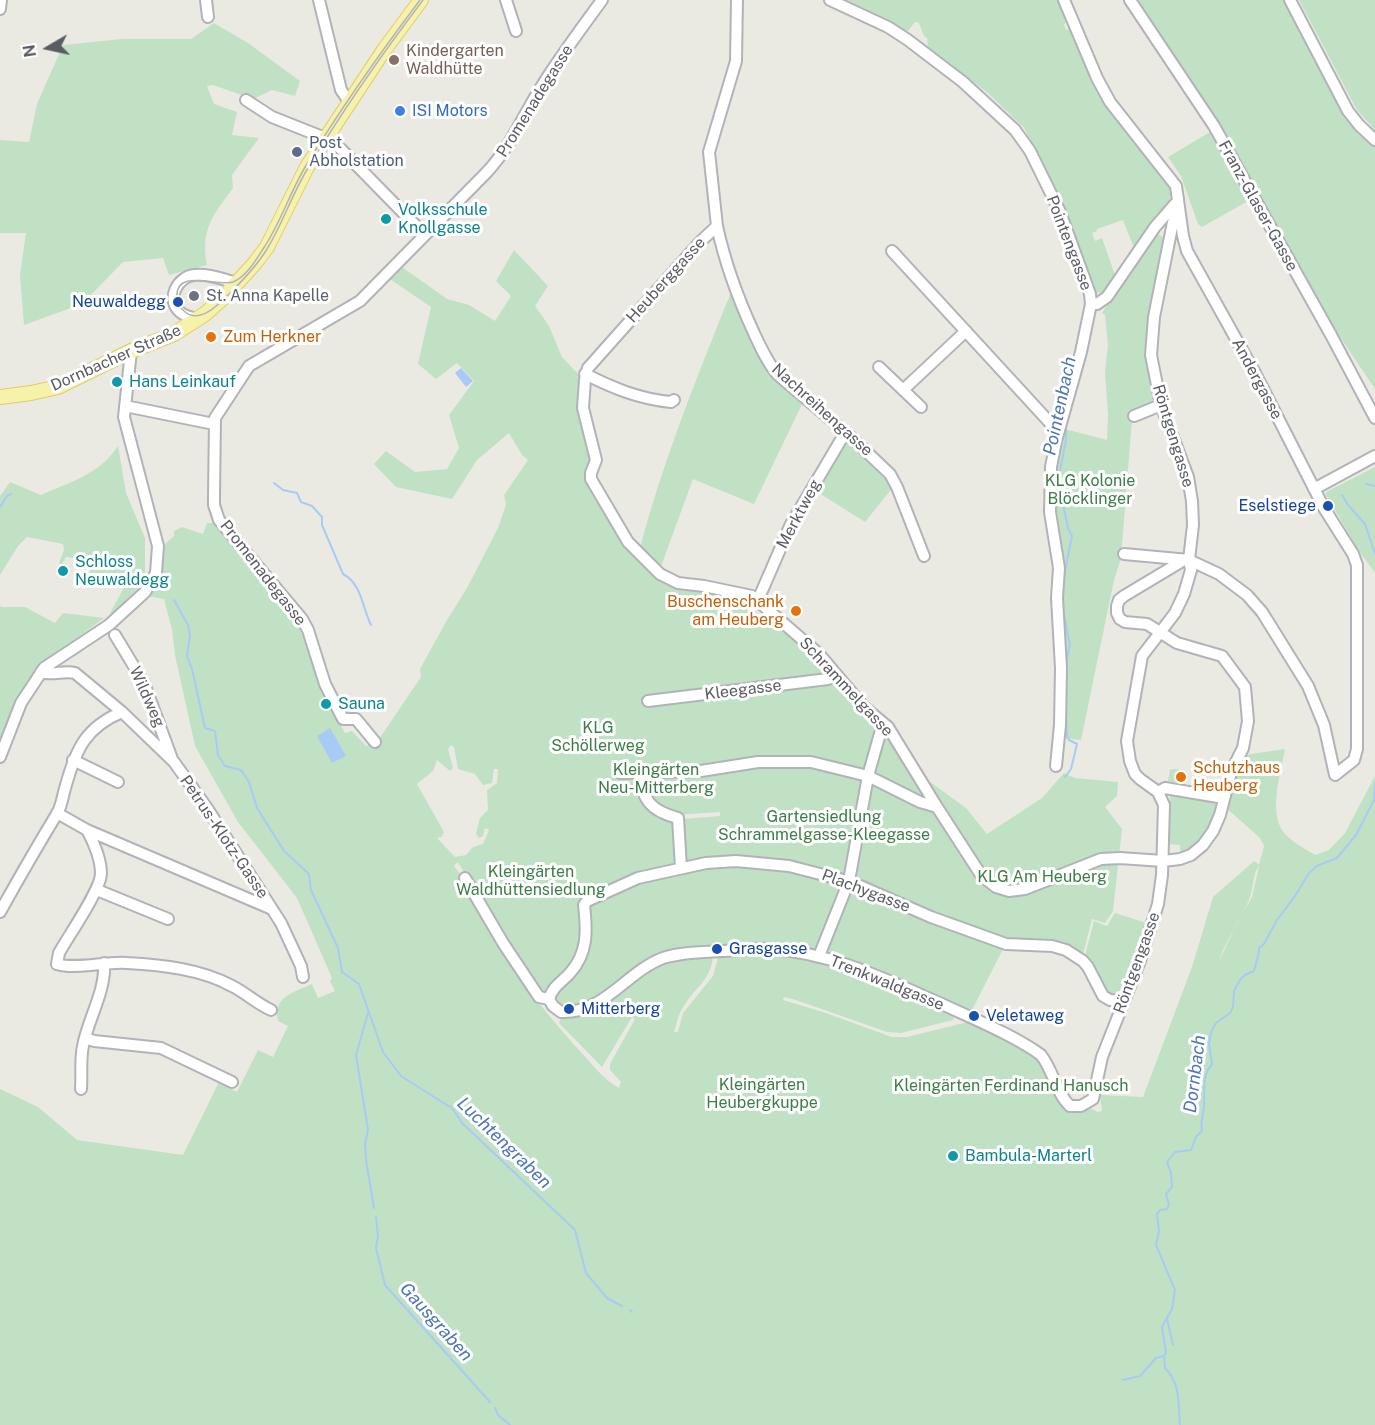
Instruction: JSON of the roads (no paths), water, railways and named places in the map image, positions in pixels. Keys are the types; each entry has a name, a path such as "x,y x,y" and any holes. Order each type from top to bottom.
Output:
{"main road":[{"name":"Dornbacher Straße","path":"0,397 58,387 131,351 174,334 214,306 237,284 267,247 304,172 384,50 421,0"}],"street":[{"path":"0,9 1,0"},
{"path":"206,0 208,17"},
{"path":"319,0 341,90 350,103"},
{"path":"506,0 516,31"},
{"name":"Promenadegasse","path":"375,742 356,719 343,719 325,684 308,630 302,619 219,520 214,505 213,424 221,406 253,362 360,301 502,156 553,69 602,0"},
{"name":"Heuberggasse","path":"585,374 597,357 717,226 709,152 736,61 736,0"},
{"name":"Pointengasse","path":"830,0 888,27 908,40 963,82 1019,134 1030,151 1064,222 1084,275 1091,304 1081,352 1054,448 1050,489 1051,524 1059,568 1057,598 1061,668 1060,725 1056,766"},
{"name":"Andergasse","path":"1064,0 1103,89 1127,124 1173,180 1176,186 1183,236 1191,259 1255,373 1314,489 1353,554 1357,565 1357,749 1354,760 1335,775 1324,725 1316,703 1300,670 1263,612 1233,584 1209,569 1186,560"},
{"name":"Franz-Glaser-Gasse","path":"1130,0 1214,126 1375,418"},
{"path":"1290,0 1348,111 1375,140"},
{"path":"246,100 272,117 326,137 424,234"},
{"path":"1091,304 1097,304 1107,297 1155,226 1169,213 1178,198"},
{"name":"Röntgengasse","path":"1095,1096 1102,1057 1156,915 1161,889 1164,810 1158,792 1135,774 1130,762 1127,741 1139,664 1145,649 1175,613 1191,570 1186,560 1193,525 1188,477 1161,405 1151,355 1152,337 1173,222 1178,209 1178,198"},
{"name":"Nachreihengasse","path":"717,226 728,274 769,362 778,375 864,449 893,479 924,556"},
{"path":"892,251 1052,424 1059,426"},
{"path":"196,320 180,313 176,307 174,295 180,282 189,276 200,275 237,284"},
{"path":"903,390 966,332"},
{"path":"0,757 21,703 44,668 109,625 140,597 151,584 156,573 158,546 125,425 131,351"},
{"path":"879,367 921,407"},
{"path":"585,374 639,397 671,402 674,400"},
{"name":"Schrammelgasse","path":"585,374 583,408 596,460 591,479 612,519 628,542 655,569 673,581 735,592 758,600 819,654 864,707 888,727 981,875 996,887 1009,891 1025,890 1101,859 1163,861 1185,858 1203,845 1216,824 1231,772 1243,748 1248,721 1245,687 1222,656 1177,643 1147,624 1125,622 1117,613 1118,603 1135,588 1186,560"},
{"path":"1134,416 1161,405"},
{"path":"125,406 213,424"},
{"name":"Merktweg","path":"758,600 791,524 842,438 841,430"},
{"path":"1314,489 1375,456"},
{"path":"1124,554 1186,560"},
{"name":"Wildweg","path":"115,635 144,683 174,762"},
{"name":"Petrus-Klotz-Gasse","path":"41,672 50,675 75,673 122,712 174,762 207,808 272,909 297,957 303,977"},
{"name":"Kleegasse","path":"648,701 828,679 836,675"},
{"path":"0,912 57,813 80,747 91,730 108,718 122,712"},
{"path":"819,956 849,881 868,776 883,723"},
{"path":"74,760 118,782"},
{"path":"620,772 700,771 758,762 811,762 868,776 920,802 937,807"},
{"path":"640,771 643,793 649,803 666,815 678,818 681,868"},
{"path":"1158,792 1165,788 1224,798"},
{"path":"57,813 87,830 272,909"},
{"path":"87,830 101,867 101,878 97,890 59,953 57,964 71,966 104,963 148,964 198,973 233,986 256,1003 272,1010"},
{"name":"Plachygasse","path":"549,999 551,991 582,956 585,945 584,905 587,901 638,878 721,861 789,866 849,881 931,917 1006,944 1052,946 1066,950 1088,967 1103,996 1110,1000 1124,1001"},
{"path":"465,878 503,943 539,997 549,999"},
{"path":"97,890 168,919"},
{"name":"Trenkwaldgasse","path":"549,999 553,1006 561,1012 590,1007 600,1003 634,976 658,961 680,954 770,949 819,956 907,988 961,1012 1032,1049 1044,1059 1065,1101 1070,1106 1081,1106 1090,1102 1095,1096"},
{"path":"81,1089 83,1044 102,979 104,963"},
{"path":"86,1038 94,1041 161,1048 232,1082"}],"water":[{"path":"461,368 473,381 466,387 455,373"},
{"path":"330,728 346,756 332,763 317,736"}],"waterway":[{"name":"Pointenbach","path":"1063,580 1072,536 1068,528 1058,481 1066,440 1066,425"},
{"path":"274,483 283,490 297,493 301,502 312,506 322,517 322,525 343,574 358,590 371,625"},
{"path":"1366,484 1375,486"},
{"path":"0,507 11,494"},
{"path":"1342,495 1365,524 1375,554"},
{"name":"Luchtengraben","path":"174,600 188,625 190,635 187,656 205,728 215,731 218,755 225,766 241,770 249,782 257,808 284,851 309,874 311,890 338,948 342,972 359,984 383,1052 401,1076 453,1109 462,1123 575,1230 586,1273 607,1298 622,1306"},
{"name":"Pointenbach","path":"1063,610 1070,645 1066,662"},
{"name":"Pointenbach","path":"1065,704 1067,736 1069,740 1077,744 1071,769 1065,777"},
{"name":"Dornbach","path":"1180,1425 1176,1387 1165,1368 1166,1353 1162,1327 1172,1309 1175,1290 1156,1245 1159,1231 1157,1214 1160,1210 1167,1209 1169,1205 1166,1194 1172,1187 1167,1162 1175,1152 1191,1150 1196,1137 1202,1131 1205,1079 1212,1064 1209,1044 1211,1032 1216,1023 1230,1013 1233,1007 1234,991 1240,980 1254,971 1259,948 1264,944 1277,920 1309,873 1317,866 1337,858 1356,835 1374,800 1375,784"},
{"name":"Gausgraben","path":"368,1013 356,1055 368,1130 365,1144 366,1160 374,1208"},
{"name":"Gausgraben","path":"376,1217 378,1236 376,1248 385,1285 490,1402"},
{"path":"1167,1319 1173,1345"},
{"path":"1123,1380 1140,1376 1156,1358 1164,1356"},
{"name":"Gausgraben","path":"495,1408 498,1415 510,1425"}],"tram line":[{"path":"420,0 361,81 320,143 301,174 269,239 250,268 233,282 198,280 182,284 178,289 177,299 184,311 197,316 210,311 260,260 321,146 363,82 423,0"}],"place":[{"name":"Kindergarten Waldhütte","path":"394,60"},
{"name":"ISI Motors","path":"400,111"},
{"name":"Post Abholstation","path":"297,152"},
{"name":"Volksschule Knollgasse","path":"386,219"},
{"name":"St. Anna Kapelle","path":"194,296"},
{"name":"Neuwaldegg","path":"178,302"},
{"name":"Zum Herkner","path":"211,337"},
{"name":"Hans Leinkauf","path":"117,382"},
{"name":"Eselstiege","path":"1328,506"},
{"name":"Schloss Neuwaldegg","path":"63,571"},
{"name":"Buschenschank am Heuberg","path":"796,611"},
{"name":"Sauna","path":"326,704"},
{"name":"Schutzhaus Heuberg","path":"1181,777"},
{"name":"Grasgasse","path":"717,949"},
{"name":"Mitterberg","path":"569,1009"},
{"name":"Veletaweg","path":"974,1016"},
{"name":"Bambula-Marterl","path":"953,1156"}],"park label":[{"name":"KLG Kolonie Blöcklinger","path":"1090,490"},
{"name":"KLG Schöllerweg","path":"598,737"},
{"name":"Kleingärten Neu-Mitterberg","path":"656,779"},
{"name":"Gartensiedlung Schrammelgasse-Kleegasse","path":"824,826"},
{"name":"KLG Am Heuberg","path":"1042,877"},
{"name":"Kleingärten Waldhüttensiedlung","path":"531,881"},
{"name":"Kleingärten Ferdinand Hanusch","path":"1011,1086"},
{"name":"Kleingärten Heubergkuppe","path":"762,1094"}]}
